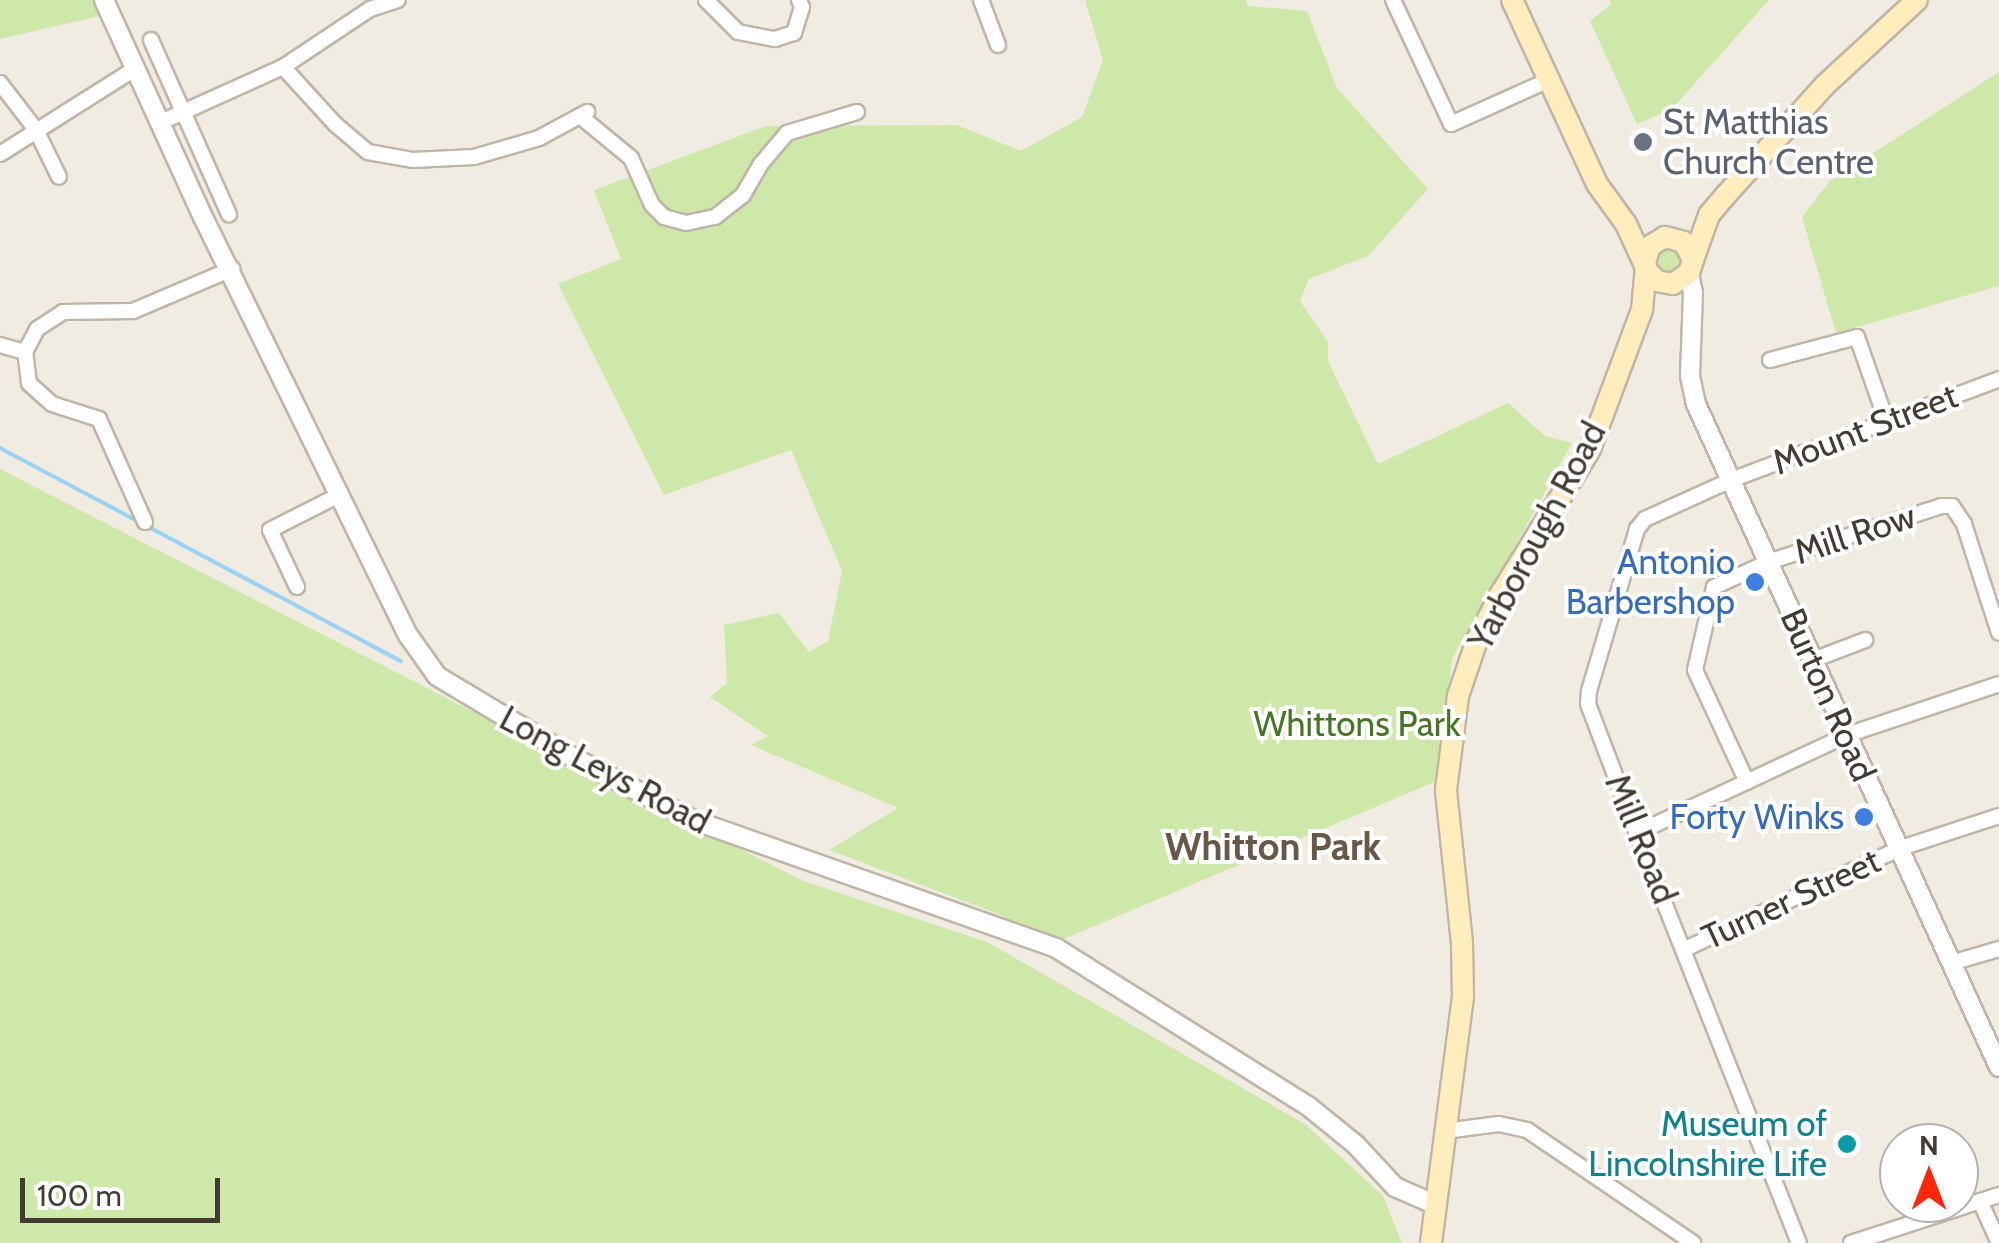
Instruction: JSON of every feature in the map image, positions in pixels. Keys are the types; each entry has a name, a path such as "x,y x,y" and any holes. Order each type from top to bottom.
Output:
{"main road":[{"path":"1512,0 1597,184 1626,224 1652,277 1681,275"},
{"path":"1642,310 1681,275 1709,216 1825,85 1917,0"},
{"path":"1642,310 1650,246 1709,216"},
{"path":"1626,224 1688,247 1681,275"},
{"name":"Yarborough Road","path":"1431,1243 1462,997 1462,943 1446,790 1458,696 1477,640 1500,595 1590,449 1642,310"}],"street":[{"name":"Long Leys Road","path":"104,0 408,635 437,676 458,692 693,820 1056,948 1308,1106 1355,1144 1395,1188 1436,1205"},
{"path":"160,122 282,67 370,9 398,0"},
{"path":"706,0 738,32 775,39 794,33 802,7 799,0"},
{"path":"981,0 998,45"},
{"path":"1393,0 1450,124 1549,80"},
{"path":"150,40 229,214"},
{"path":"282,67 335,124 368,152 413,160 474,157 539,138 584,114 632,158 652,204 664,216 686,223 716,217 744,195 760,164 787,133 857,112"},
{"path":"0,154 136,68"},
{"path":"0,83 36,130 59,177"},
{"path":"146,522 99,419 52,404 28,382 25,352 37,330 63,312 133,311 232,270"},
{"name":"Burton Road","path":"1681,275 1693,315 1691,386 1999,1068"},
{"path":"1770,360 1857,337 1886,420"},
{"path":"0,345 25,352"},
{"name":"Mount Street","path":"1731,480 1999,379"},
{"name":"Mill Road","path":"1731,480 1657,512 1637,529 1588,704 1799,1243"},
{"path":"297,587 270,530 340,494"},
{"name":"Mill Row","path":"1747,782 1695,670 1714,587 1768,562 1941,506 1952,506 1959,514 1996,614"},
{"path":"1996,614 1999,633"},
{"path":"1813,660 1865,640"},
{"path":"1637,833 1846,735 1999,684"},
{"name":"Turner Street","path":"1685,949 1898,849 1999,816"},
{"path":"1952,963 1999,949"},
{"path":"1445,1131 1500,1124 1527,1130 1694,1243"},
{"path":"1851,1243 1874,1240 1999,1195"},
{"path":"1980,1201 1998,1243"}],"green space":[{"path":"0,0 93,0 100,16 0,39"},
{"name":"Whittons Park","path":"1085,0 1246,0 1248,6 1307,11 1337,88 1428,189 1368,256 1309,279 1300,301 1328,342 1328,361 1378,464 1508,403 1545,436 1572,443 1452,659 1439,780 1052,944 1001,915 829,850 898,808 751,745 768,736 710,697 727,683 724,625 779,613 809,652 828,641 842,571 791,450 664,495 558,284 621,259 594,190 766,126 957,125 1021,151 1082,117 1103,60"},
{"path":"1610,0 1769,0 1672,109 1637,124 1590,21 1611,4"},
{"path":"1999,72 1999,286 1836,333 1802,217 1830,181"},
{"path":"1667,244 1686,256 1678,275 1657,271 1653,257"},
{"path":"0,469 803,881 987,942 1305,1124 1383,1196 1402,1243 0,1243"}],"waterway":[{"path":"0,448 401,661"}],"place":[{"name":"St Matthias Church Centre","path":"1643,142"},
{"name":"Antonio Barbershop","path":"1755,582"},
{"name":"Forty Winks","path":"1864,817"},
{"name":"Museum of Lincolnshire Life","path":"1847,1144"}],"district":[{"name":"Whitton Park","path":"1273,847"}]}
